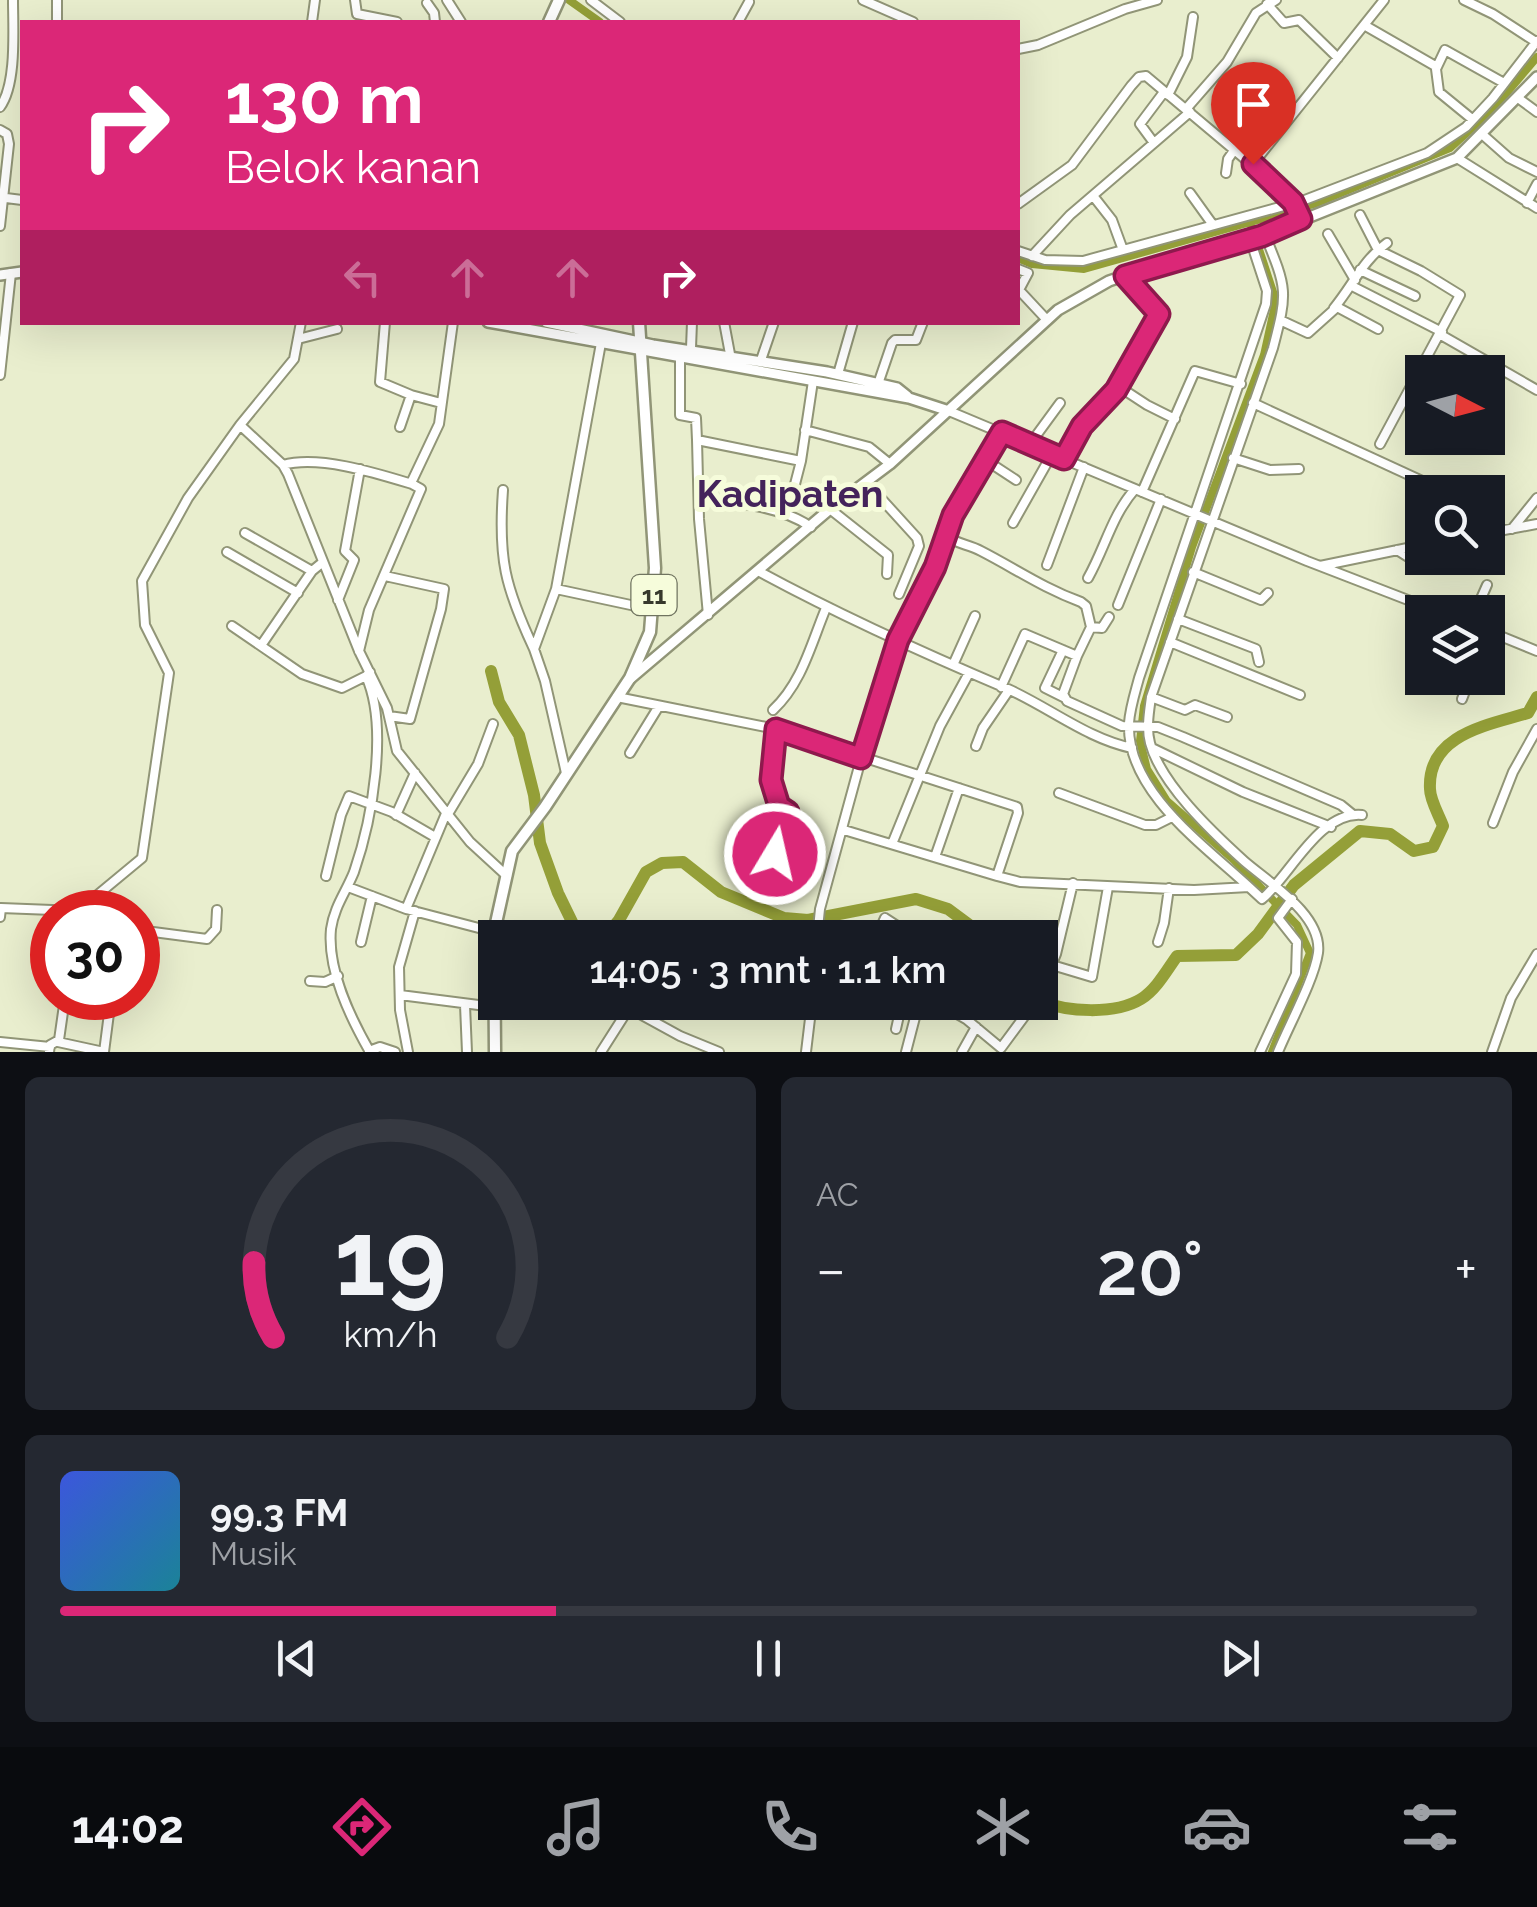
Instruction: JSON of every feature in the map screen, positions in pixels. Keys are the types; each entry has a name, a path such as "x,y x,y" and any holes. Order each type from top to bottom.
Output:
{"highway":[{"name":"11","path":"497,920 512,851 545,808 646,647 654,610 655,568 639,325"},
{"name":"11","path":"494,1020 494,1052"}],"main road":[{"path":"630,678 830,509 890,464 1047,320 1092,289 1257,237 1297,210 1458,158 1537,77"},
{"path":"504,325 601,343 730,354 896,388 909,398"},
{"path":"562,325 680,359 909,398 949,410"}],"street":[{"path":"0,107 10,73 14,0"},
{"path":"355,0 357,14 387,20"},
{"path":"447,0 455,20"},
{"path":"591,0 617,20"},
{"path":"863,0 908,20"},
{"path":"1020,49 1157,0"},
{"path":"1253,164 1384,0"},
{"path":"1020,252 1084,260 1213,226 1297,210 1427,153 1456,135 1472,119 1536,42 1464,0"},
{"path":"1032,256 1057,228 1188,110 1215,78 1256,13 1272,2 1284,23 1299,20 1338,58"},
{"path":"426,3 434,20"},
{"path":"1154,143 1140,124 1166,93 1186,58 1192,18"},
{"path":"1364,25 1437,67"},
{"path":"1472,119 1439,92 1437,67 1444,50 1504,83"},
{"path":"1020,203 1072,165 1138,77 1150,78 1253,164 1297,210"},
{"path":"1518,98 1537,112"},
{"path":"0,130 9,138 0,226"},
{"path":"1482,135 1509,158 1537,172"},
{"path":"1226,174 1235,149"},
{"path":"1458,158 1537,208"},
{"path":"1527,203 1537,184"},
{"path":"1190,193 1213,226"},
{"path":"1094,197 1111,218 1123,250"},
{"path":"1360,215 1378,250 1459,293 1460,300 1380,444"},
{"path":"1328,234 1354,283 1537,390"},
{"path":"1257,237 1285,287 1280,320 1151,697 1147,726 1158,766 1178,794 1310,922 1318,953 1278,1052"},
{"path":"1063,650 1046,688 1110,722 1130,726 1147,726 1183,737 1357,814 1331,827 1303,849 1276,887 1264,898 1258,898 1172,817 1147,781 1132,748 1130,726 1139,678 1266,304 1257,237"},
{"path":"1280,320 1308,332 1334,308 1360,270 1387,243"},
{"path":"1020,270 1028,273 1020,288"},
{"path":"1360,270 1415,296"},
{"path":"0,376 11,273"},
{"path":"1064,459 1082,426 1118,386 1159,314 1125,276"},
{"path":"1020,291 1047,320"},
{"path":"1334,308 1378,329"},
{"path":"104,890 137,864 145,852 150,784 169,672 145,625 142,581 188,498 294,359 300,325"},
{"path":"384,325 380,382 440,403"},
{"path":"412,484 438,424 453,325"},
{"path":"691,348 692,325"},
{"path":"725,325 730,354"},
{"path":"761,360 773,325"},
{"path":"838,374 852,325"},
{"path":"878,384 892,344 901,339 916,340 922,325"},
{"path":"298,339 337,329"},
{"path":"534,649 556,589 601,343"},
{"path":"680,359 680,414 696,418 708,615"},
{"path":"1088,578 1119,507 1139,490 1176,419 1195,371 1241,384"},
{"path":"794,488 813,382"},
{"path":"1118,386 1147,406 1176,419"},
{"path":"400,426 412,395"},
{"path":"1030,444 1060,403"},
{"path":"1253,403 1409,475"},
{"path":"949,410 1405,599"},
{"path":"243,427 283,465 358,651 381,695 397,751 470,842 507,876"},
{"path":"805,430 870,448 890,464"},
{"path":"819,920 861,758 898,640 935,567 945,535 1002,432"},
{"path":"697,440 801,461"},
{"path":"1013,522 1052,454"},
{"path":"1233,458 1270,470 1300,469"},
{"path":"984,459 1016,480"},
{"path":"283,465 308,462 360,469 420,489 364,622 358,651"},
{"path":"1048,565 1084,468"},
{"path":"338,600 354,560 345,553 360,469"},
{"path":"866,483 917,538 919,546 899,594"},
{"path":"503,490 501,554 509,587 545,681 566,773"},
{"path":"1512,528 1537,498"},
{"path":"699,499 786,515 811,527"},
{"path":"1118,605 1160,499"},
{"path":"830,509 888,555 887,574"},
{"path":"1505,529 1537,524"},
{"path":"246,533 312,571"},
{"path":"945,535 981,551 1027,580 1086,606 1091,626 1063,697"},
{"path":"1320,566 1405,548"},
{"path":"1397,550 1405,555"},
{"path":"227,552 298,593"},
{"path":"262,644 312,571 323,562"},
{"path":"758,571 826,608 1005,688 1106,742 1132,748"},
{"path":"1193,572 1261,600 1268,594"},
{"path":"386,576 444,589 410,719 389,716"},
{"path":"1357,596 1362,582"},
{"path":"1482,595 1487,584"},
{"path":"556,589 654,610"},
{"path":"772,710 800,675 826,608"},
{"path":"953,665 975,616"},
{"path":"1091,626 1102,628 1108,617"},
{"path":"1178,620 1256,649 1259,662"},
{"path":"232,626 302,674 336,686 344,688 368,674"},
{"path":"976,746 1005,688 1025,634 1078,656"},
{"path":"1505,639 1536,650"},
{"path":"1170,642 1300,695"},
{"path":"892,844 940,726 969,672"},
{"path":"368,674 378,727 371,805 362,847 331,926 331,949 356,1027 369,1051 380,1047 395,1052"},
{"path":"374,704 381,695"},
{"path":"1462,699 1464,695"},
{"path":"617,697 776,729 1018,809 996,876"},
{"path":"1151,697 1185,710 1195,705 1227,717"},
{"path":"630,753 659,706"},
{"path":"408,1052 399,967 411,910 435,838 478,764 494,724"},
{"path":"775,854 788,812 779,806 771,780 776,729"},
{"path":"1493,823 1513,772 1537,730"},
{"path":"1151,747 1244,792 1331,827"},
{"path":"396,815 416,773"},
{"path":"935,858 958,788"},
{"path":"1059,794 1145,825 1156,825 1172,817"},
{"path":"326,876 348,798 396,815 435,838"},
{"path":"844,830 1020,882 1108,887 1249,887"},
{"path":"1058,940 1072,883"},
{"path":"348,887 411,910 478,928"},
{"path":"1058,967 1092,977 1108,887"},
{"path":"1158,942 1169,888"},
{"path":"361,942 372,896"},
{"path":"1260,1052 1296,974 1297,942 1278,918 1289,901"},
{"path":"0,917 0,908 30,910"},
{"path":"160,933 207,939 216,929 217,910"},
{"path":"1492,1052 1511,998 1537,954"},
{"path":"310,981 322,982 338,976"},
{"path":"400,995 478,1006"},
{"path":"465,1005 467,1052"},
{"path":"52,1047 59,1020"},
{"path":"0,1042 104,1052 108,1020"},
{"path":"601,1052 621,1020"},
{"path":"651,1020 720,1052"},
{"path":"806,1052 810,1020"},
{"path":"896,1028 898,1020"},
{"path":"906,1052 914,1020"},
{"path":"965,1020 1004,1050 1024,1020"},
{"path":"962,1052 976,1027"}],"waterway":[{"path":"569,0 597,20"},
{"path":"1020,259 1032,264 1084,269 1314,204 1450,148 1492,110 1537,57"},
{"path":"1250,222 1276,301 1264,355 1192,547 1144,706 1140,741 1147,769 1167,801 1234,860 1297,925 1310,953 1272,1052"},
{"path":"491,671 499,702 519,735 534,795 540,843 571,920"},
{"path":"1058,1006 1118,1008 1146,995 1177,956 1236,955 1258,934 1294,885 1360,831 1390,834 1414,851 1433,847 1443,826 1430,789 1432,770 1439,756 1463,735 1528,713 1537,697"},
{"path":"619,920 646,872 662,863 683,862 721,892 784,918 808,920"},
{"path":"808,920 916,899 948,909 963,920"}],"district":[{"name":"Kadipaten","path":"790,493"}],"route":[{"path":"775,854 788,812 779,806 771,780 776,729 861,758 898,640 935,567 953,515 1002,432 1064,459 1082,426 1116,390 1159,314 1125,276 1262,236 1301,219 1293,202 1253,164"}]}
